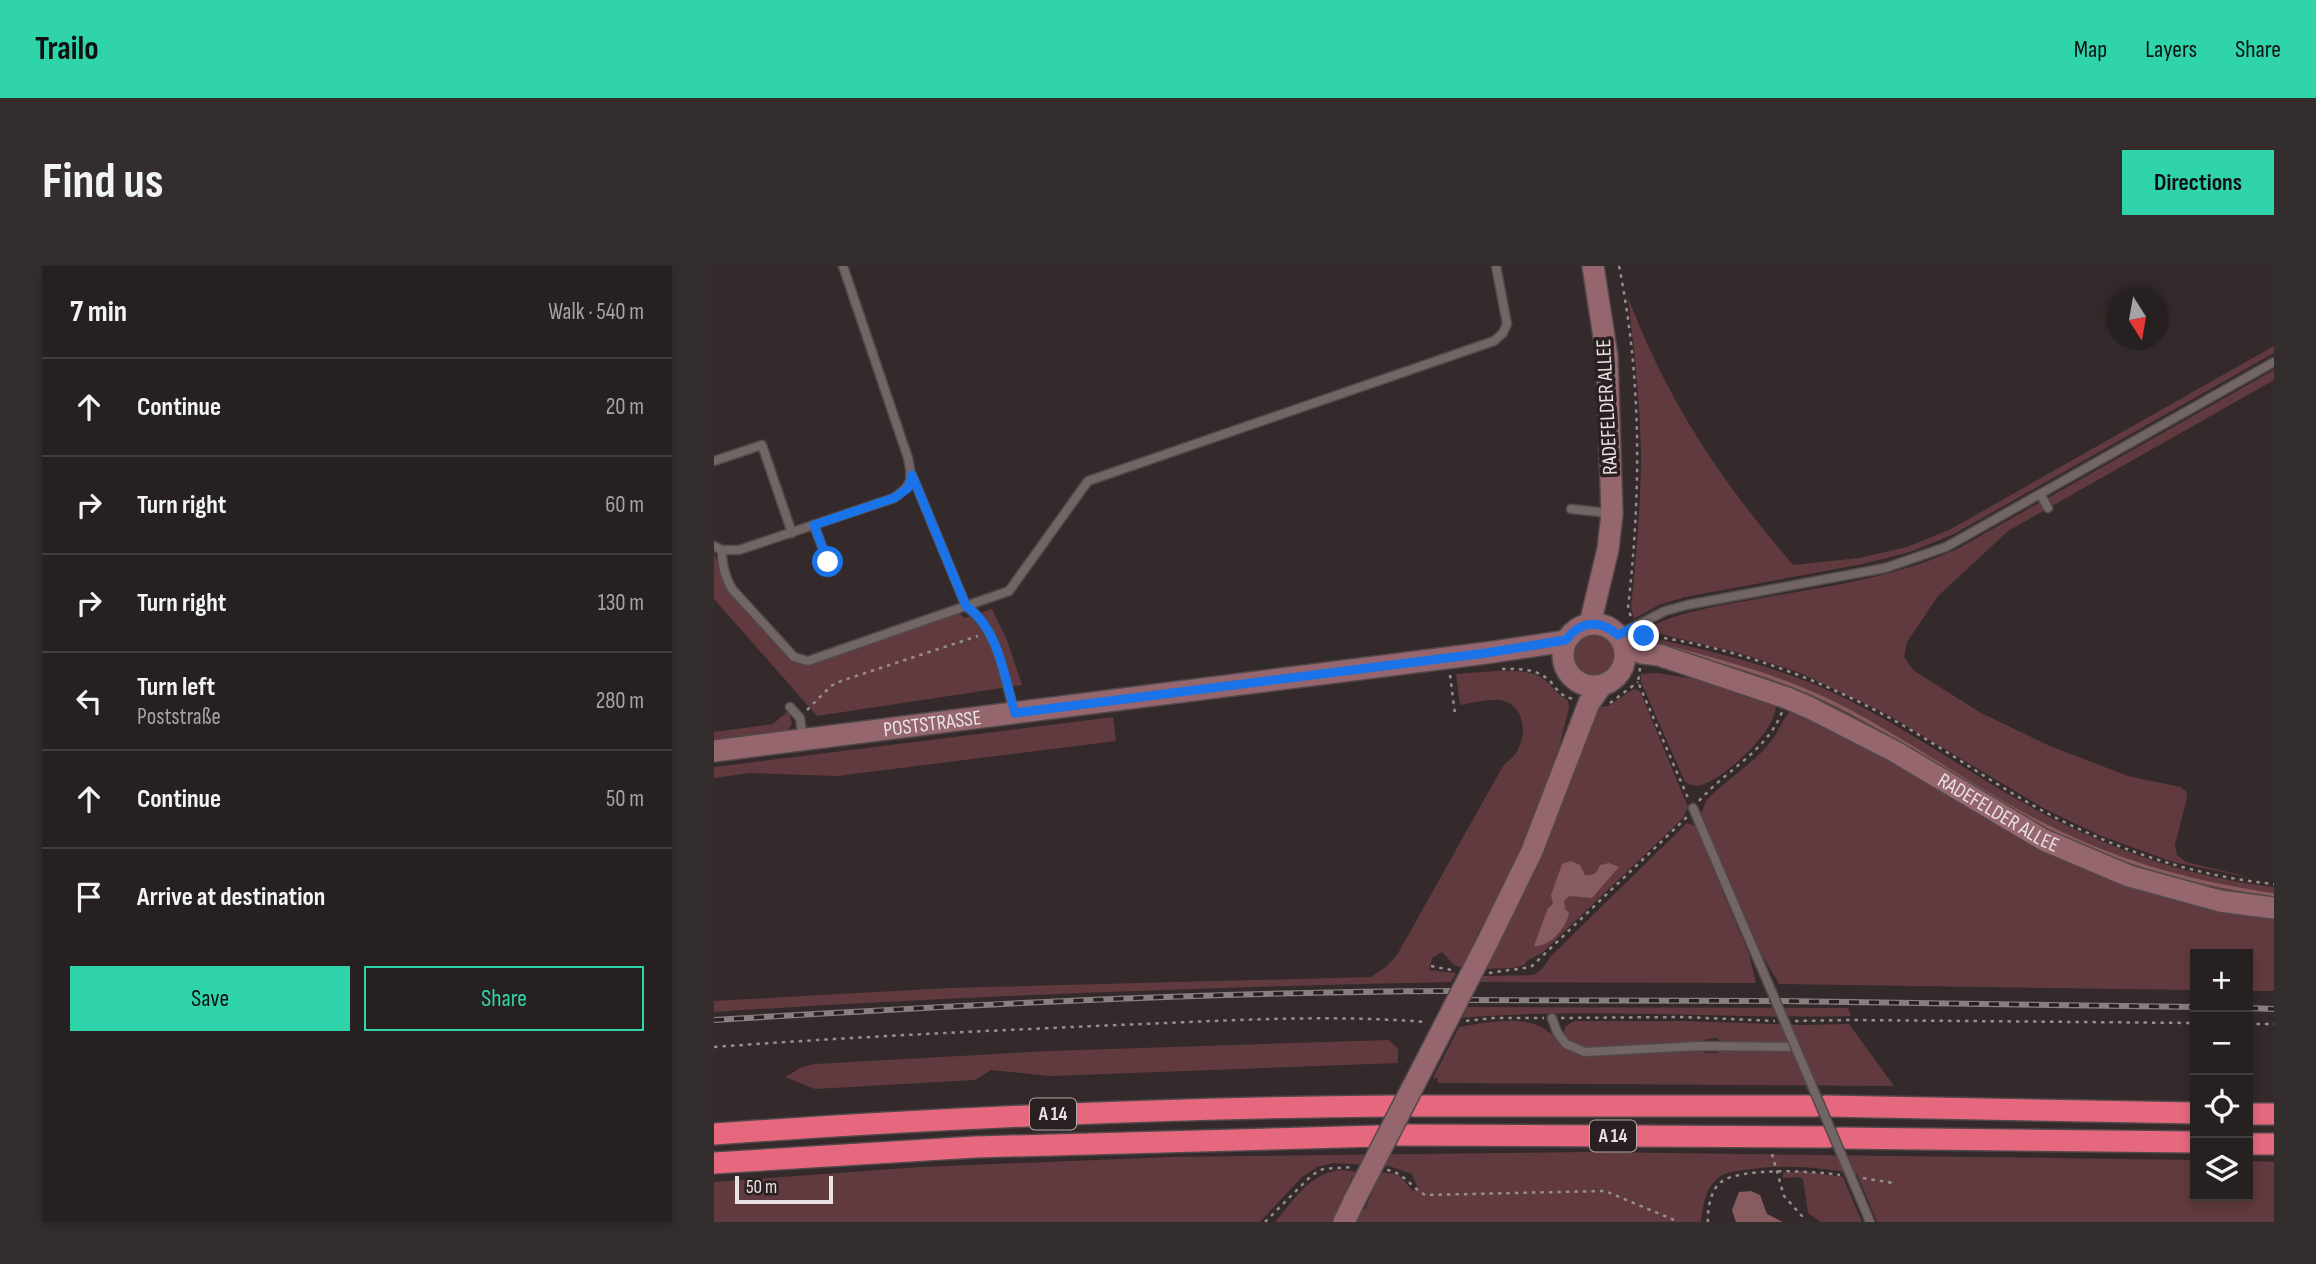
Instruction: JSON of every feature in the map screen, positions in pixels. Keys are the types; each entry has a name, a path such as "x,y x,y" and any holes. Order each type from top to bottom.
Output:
{"highway":[{"name":"A 14","path":"714,1134 897,1121 1115,1111 1404,1106 1820,1106 2190,1112"},
{"path":"2253,1114 2274,1114"},
{"name":"A 14","path":"714,1163 975,1147 1389,1135 2190,1143"},
{"path":"2253,1143 2274,1144"}],"main road":[{"name":"RADEFELDER ALLEE","path":"1593,266 1607,356 1612,514 1608,549 1616,631 1642,653 1659,655 1787,698 1894,751 2044,840 2129,876 2220,901 2274,908"},
{"path":"1343,1222 1532,851 1589,703 1603,695 1619,675 1625,658 1616,631 1572,632 1567,660 1575,699 1561,773"},
{"name":"POSTSTRASSE","path":"714,751 1486,653 1567,660"},
{"path":"1567,660 1581,684 1603,695"},
{"name":"RADEFELDER ALLEE","path":"1623,666 1660,667 1737,681"}],"lane":[{"path":"843,266 912,475 966,606 979,615 990,632 1015,713"},
{"path":"722,550 725,577 732,589 794,657 808,661 1009,591 1088,481 1493,341 1503,333 1507,324 1496,266"},
{"path":"1616,631 1687,604 1885,568 1946,547 2274,362"},
{"path":"714,461 762,445 792,533"},
{"path":"714,545 722,550 738,550 894,498 908,488 912,475"},
{"path":"2040,494 2048,508"},
{"path":"1571,509 1612,514"},
{"path":"814,525 828,562"},
{"path":"790,707 800,718 803,740"},
{"path":"1693,808 1870,1222"},
{"path":"1552,1018 1557,1032 1566,1044 1585,1052 1699,1046 1796,1046"}],"path":[{"path":"1619,266 1635,375 1638,452 1628,608 1616,631 1689,643 1800,675 1852,699 1918,735 2043,811 2101,838 2172,865 2274,884"},
{"path":"800,718 831,687 841,681 990,632"},
{"path":"1448,658 1455,714"},
{"path":"1603,695 1623,695 1638,682 1693,808"},
{"path":"1482,973 1531,967 1685,821 1709,789 1762,745 1776,727 1787,698"},
{"path":"1431,966 1463,972"},
{"path":"1456,1022 1493,1018 1683,1017 1781,1021"},
{"path":"714,1047 943,1033 1180,1023 1381,1018 1437,1022"},
{"path":"1790,1021 2190,1023"},
{"path":"2253,1024 2274,1024"},
{"path":"1771,1137 1772,1161 1784,1196 1802,1216 1801,1222"},
{"path":"1265,1222 1312,1175 1323,1169 1362,1167"},
{"path":"1380,1169 1395,1171 1425,1195 1605,1191 1679,1222"},
{"path":"1708,1222 1713,1191 1721,1182 1738,1174 1814,1170 1840,1175"},
{"path":"1854,1177 1893,1183"}],"shaded area":[{"path":"1628,297 1660,371 1698,438 1742,502 1793,565 1859,558 1907,547 1951,529 2274,346 2274,353 1954,534 1910,552 1863,564 1685,597 1659,605 1634,619 1631,608 1641,453"},
{"path":"2274,370 2274,380 2008,531 1938,596 1907,642 1904,657 1913,670 1981,713 2050,746 2128,776 2180,787 2186,791 2187,798 2175,845 2177,855 2186,862 2257,879 2173,862 2101,836 2045,809 1883,712 1798,672 1739,653 1643,630 1696,611 1857,581 1934,559 1959,548"},
{"path":"714,553 730,590 787,658 798,662 822,660 958,613 965,618 992,609 1007,640 1022,685 817,716 714,599"},
{"path":"1593,630 1610,638 1618,655 1610,672 1593,680 1576,672 1568,655 1576,638"},
{"path":"1652,638 1762,666 1804,680 1881,717 2015,798 2069,827 2126,851 2184,870 2274,887 2274,902 2168,881 2076,847 1906,750 1645,648 1646,642"},
{"path":"1524,672 1542,678 1568,700 1569,708 1553,772 1533,828 1485,931 1480,929 1463,968 1454,965 1442,952 1432,958 1429,970 1456,973 1451,982 1082,993 714,1012 714,1001 950,988 1371,977 1397,955 1503,766 1516,753 1521,742 1521,719 1514,707 1508,703 1490,700 1460,705 1456,674"},
{"path":"1657,673 1707,681 1775,702 1775,712 1761,737 1736,763 1711,781 1699,786 1691,785 1685,782 1641,682 1641,674"},
{"path":"1634,689 1640,691 1688,807 1683,818 1542,953 1524,965 1485,969 1504,935 1501,933 1594,707 1608,706"},
{"path":"1794,709 1830,725 2026,838 2274,915 2274,991 2253,991 2253,949 2190,949 2190,990 1779,984 1762,955 1701,814 1706,801 1765,749 1787,715"},
{"path":"788,711 792,723 788,731 714,743 714,732 773,724"},
{"path":"1113,717 1116,741 837,776 750,773 714,778 714,767"},
{"path":"1687,823 1695,826 1749,954 1756,983 1478,982 1482,976 1534,975"},
{"path":"1571,861 1580,865 1585,875 1595,873 1600,865 1609,863 1619,867 1592,898 1569,896 1564,901 1565,909 1569,913 1568,919 1561,930 1546,944 1534,946 1548,908 1553,904 1551,895 1562,864"},
{"path":"1466,1007 1848,1008 1851,1016 1558,1013 1460,1018"},
{"path":"1574,1021 1849,1024 1894,1086 1438,1083 1438,1078 1433,1078 1459,1027 1489,1022 1532,1023 1582,1054 1699,1050 1718,1053 1721,1049 1718,1038 1699,1043 1583,1048 1572,1044 1564,1034 1565,1027"},
{"path":"1389,1040 1398,1049 1398,1063 1051,1076 991,1070 975,1080 815,1089 785,1077 802,1067 815,1064 1049,1051"},
{"path":"1593,1152 2190,1160 2190,1201 2253,1201 2253,1161 2274,1162 2274,1222 1877,1222 1857,1174 1787,1167 1759,1168 1721,1176 1707,1192 1701,1222 1352,1222 1362,1208 1365,1209 1381,1172 1399,1175 1413,1191 1417,1187 1412,1174 1389,1166 1333,1163 1317,1167 1301,1178 1260,1222 714,1222 714,1182 920,1167 1170,1157"},
{"path":"1801,1171 1843,1177 1862,1222 1821,1222 1808,1213 1803,1179 1783,1178 1783,1173"},
{"path":"1329,1172 1359,1172 1352,1177 1333,1222 1275,1222 1311,1182"},
{"path":"1751,1191 1760,1195 1767,1214 1783,1222 1736,1222 1732,1210 1739,1192"}],"waterway":[{"path":"1652,643 1750,670 1821,697 1892,735 2011,808 2094,848 2181,877 2274,895"}],"railway":[{"path":"714,1020 1083,1000 1452,991"},
{"path":"1469,1000 2190,1007"},
{"path":"2253,1008 2274,1009"}],"route":[{"path":"828,562 814,525 894,498 908,488 912,475 966,606 979,615 990,632 1015,713 1486,653 1566,640 1580,626 1590,624 1601,624 1618,635 1636,626 1644,636"}]}
